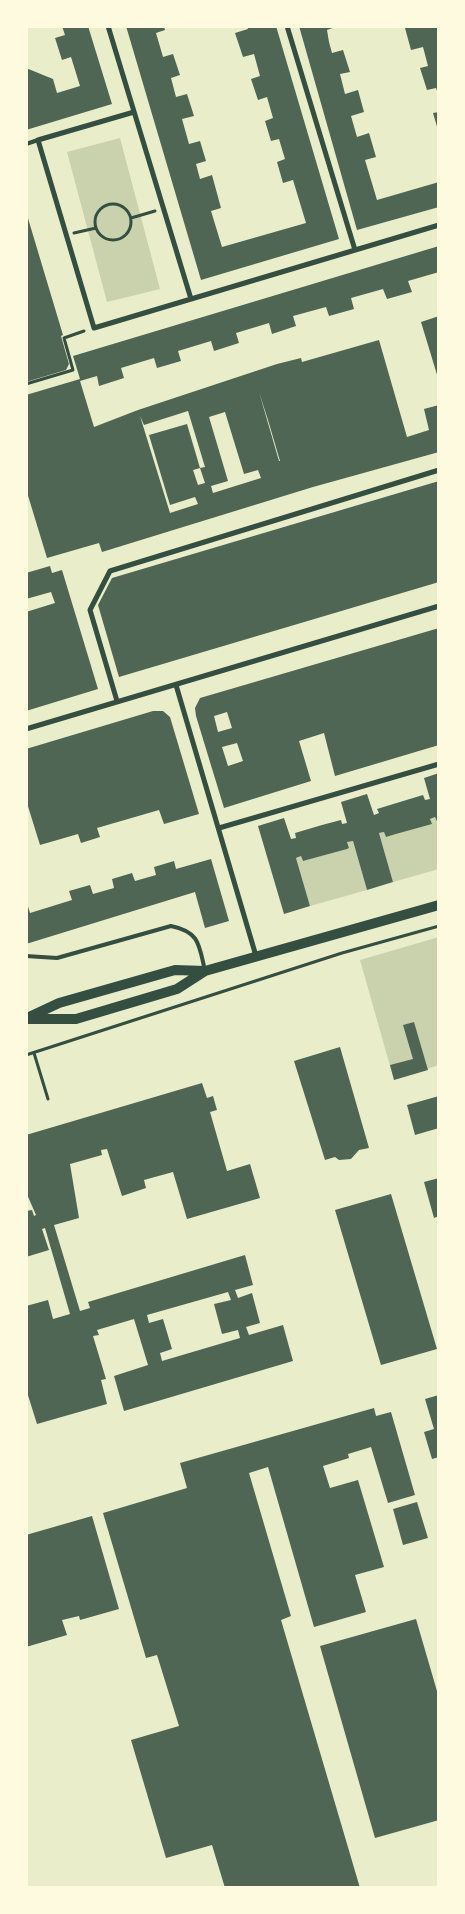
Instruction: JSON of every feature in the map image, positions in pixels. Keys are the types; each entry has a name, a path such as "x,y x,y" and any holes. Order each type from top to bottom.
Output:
{"main road":[{"path":"26,1019 59,1003 176,970 205,971 439,905"},
{"path":"26,1019 76,1019 177,989 205,971"}],"street":[{"path":"108,26 190,300"},
{"path":"287,26 355,250"},
{"path":"134,112 38,140 94,328 439,225"},
{"path":"117,701 90,610 110,571 439,470"},
{"path":"26,729 439,606"},
{"path":"176,685 256,957"},
{"path":"219,828 439,764"}],"lane":[{"path":"26,144 38,140"},
{"path":"26,956 57,958 171,926 187,929 198,942 205,971"}],"path":[{"path":"112,203 121,205 126,209 131,218 131,228 126,236 118,240 107,240 100,236 96,228 95,216 105,205 112,203"},
{"path":"131,218 163,209"},
{"path":"66,235 96,228"},
{"path":"26,384 73,370 64,338 94,328"},
{"path":"26,1055 342,953 439,926"},
{"path":"34,1053 48,1099"}],"green space":[{"path":"120,138 160,289 107,302 67,152"},
{"path":"435,817 439,828 439,869 393,882 379,833 384,832 386,837 431,824 430,819"},
{"path":"353,841 367,890 310,906 296,858 301,856 303,861 349,848 347,842"},
{"path":"439,937 439,1065 394,1080 360,960"}],"building":[{"path":"62,26 88,26 112,104 26,130 26,68 53,79 57,93 80,86 71,57 62,60 55,38 65,35"},
{"path":"126,26 164,26 165,30 156,33 163,57 173,54 180,75 171,78 176,97 187,94 194,116 182,119 189,144 200,141 206,161 196,164 200,179 212,175 221,208 211,211 222,247 306,223 293,180 283,183 277,162 285,159 279,139 271,141 265,121 273,118 267,97 258,100 251,79 260,76 254,54 243,57 235,33 248,29 247,26 276,26 339,239 201,280"},
{"path":"299,26 338,26 327,30 329,42 332,53 343,50 350,72 340,74 345,94 358,90 364,112 351,116 357,137 369,133 376,157 365,160 377,200 439,182 439,207 357,230"},
{"path":"412,26 439,26 439,96 436,88 427,90 420,68 428,66 423,47 411,50 405,28"},
{"path":"439,112 439,130 438,130 433,113"},
{"path":"27,215 63,335 61,336 69,364 66,370 26,382"},
{"path":"439,246 439,272 408,281 412,292 387,299 383,289 351,298 354,309 329,316 326,307 293,316 296,326 272,334 269,323 236,333 239,343 214,351 211,341 178,351 181,361 157,368 154,358 121,368 124,378 99,386 97,376 80,381 94,427 138,410 277,364 301,358 302,362 379,340 407,437 429,430 424,409 439,405 439,452 313,487 102,552 99,543 47,558 26,489 26,395 80,379 73,356","holes":["259,392 280,461 279,461","188,411 205,467 200,468 187,424 149,435 170,505 195,497 198,504 170,513 140,416 144,425","225,412 244,474 258,470 261,478 213,493 211,486 228,481 209,417","200,468 205,483 198,485 193,470"]},
{"path":"439,316 439,378 438,378 421,322"},
{"path":"439,481 439,582 119,677 98,605 112,578"},
{"path":"50,566 52,573 62,570 98,689 26,711 26,612 55,603 51,592 26,599 26,573"},
{"path":"439,628 439,745 335,776 324,733 299,741 311,781 224,808 196,716 195,708 200,698","holes":["227,712 232,728 218,732 214,716","237,743 243,761 228,766 222,747"]},
{"path":"153,711 163,711 170,717 199,814 164,824 159,810 97,828 100,837 81,843 78,834 40,845 26,800 26,749"},
{"path":"439,773 439,826 435,817 430,819 432,824 386,837 384,832 379,833 393,882 367,890 353,841 347,842 349,848 347,849 303,861 301,856 296,858 310,906 284,914 258,826 284,818 291,839 296,838 295,833 322,825 341,820 342,824 347,823 341,802 367,794 374,815 379,813 377,809 423,795 425,800 430,799 424,778"},
{"path":"211,859 229,921 205,928 195,892 26,944 26,900 30,913 72,900 69,891 90,885 93,894 114,888 112,879 132,873 135,881 156,875 154,867 174,861 176,869"},
{"path":"414,1022 428,1070 394,1080 390,1065 413,1059 403,1025"},
{"path":"340,1047 369,1148 359,1150 351,1159 339,1160 335,1157 325,1160 294,1061"},
{"path":"202,1083 207,1098 213,1096 217,1110 210,1112 227,1171 250,1164 260,1198 187,1219 173,1172 144,1180 146,1188 122,1196 107,1149 101,1150 102,1155 70,1164 79,1218 54,1225 80,1311 90,1308 88,1302 245,1255 253,1285 235,1290 238,1298 252,1293 260,1323 246,1327 249,1335 283,1325 293,1361 124,1411 114,1376 148,1365 134,1319 97,1330 99,1335 93,1336 106,1379 101,1380 107,1404 37,1424 26,1389 26,1306 48,1300 53,1319 70,1314 45,1228 42,1229 49,1250 26,1257 26,1222 28,1222 26,1211 32,1210 34,1216 36,1215 26,1192 26,1135","holes":["228,1292 231,1300 214,1304 222,1334 238,1330 240,1338 162,1361 160,1353 172,1349 163,1319 149,1323 147,1315"]},
{"path":"439,1096 439,1128 415,1135 407,1105"},
{"path":"439,1178 439,1216 434,1218 424,1182"},
{"path":"391,1194 437,1349 381,1365 335,1210"},
{"path":"439,1395 439,1457 432,1459 424,1432 434,1429 425,1399"},
{"path":"374,1408 376,1416 391,1412 415,1495 388,1503 371,1447 348,1454 349,1458 323,1466 330,1488 358,1480 384,1567 355,1575 366,1612 314,1627 268,1467 249,1473 291,1616 281,1620 360,1888 225,1888 212,1845 166,1858 131,1740 179,1726 157,1655 146,1658 103,1513 187,1488 180,1463"},
{"path":"417,1502 428,1538 403,1545 393,1509"},
{"path":"92,1516 119,1609 80,1620 79,1616 62,1620 67,1635 26,1647 26,1535"},
{"path":"416,1619 439,1698 439,1820 375,1838 320,1646"}]}
